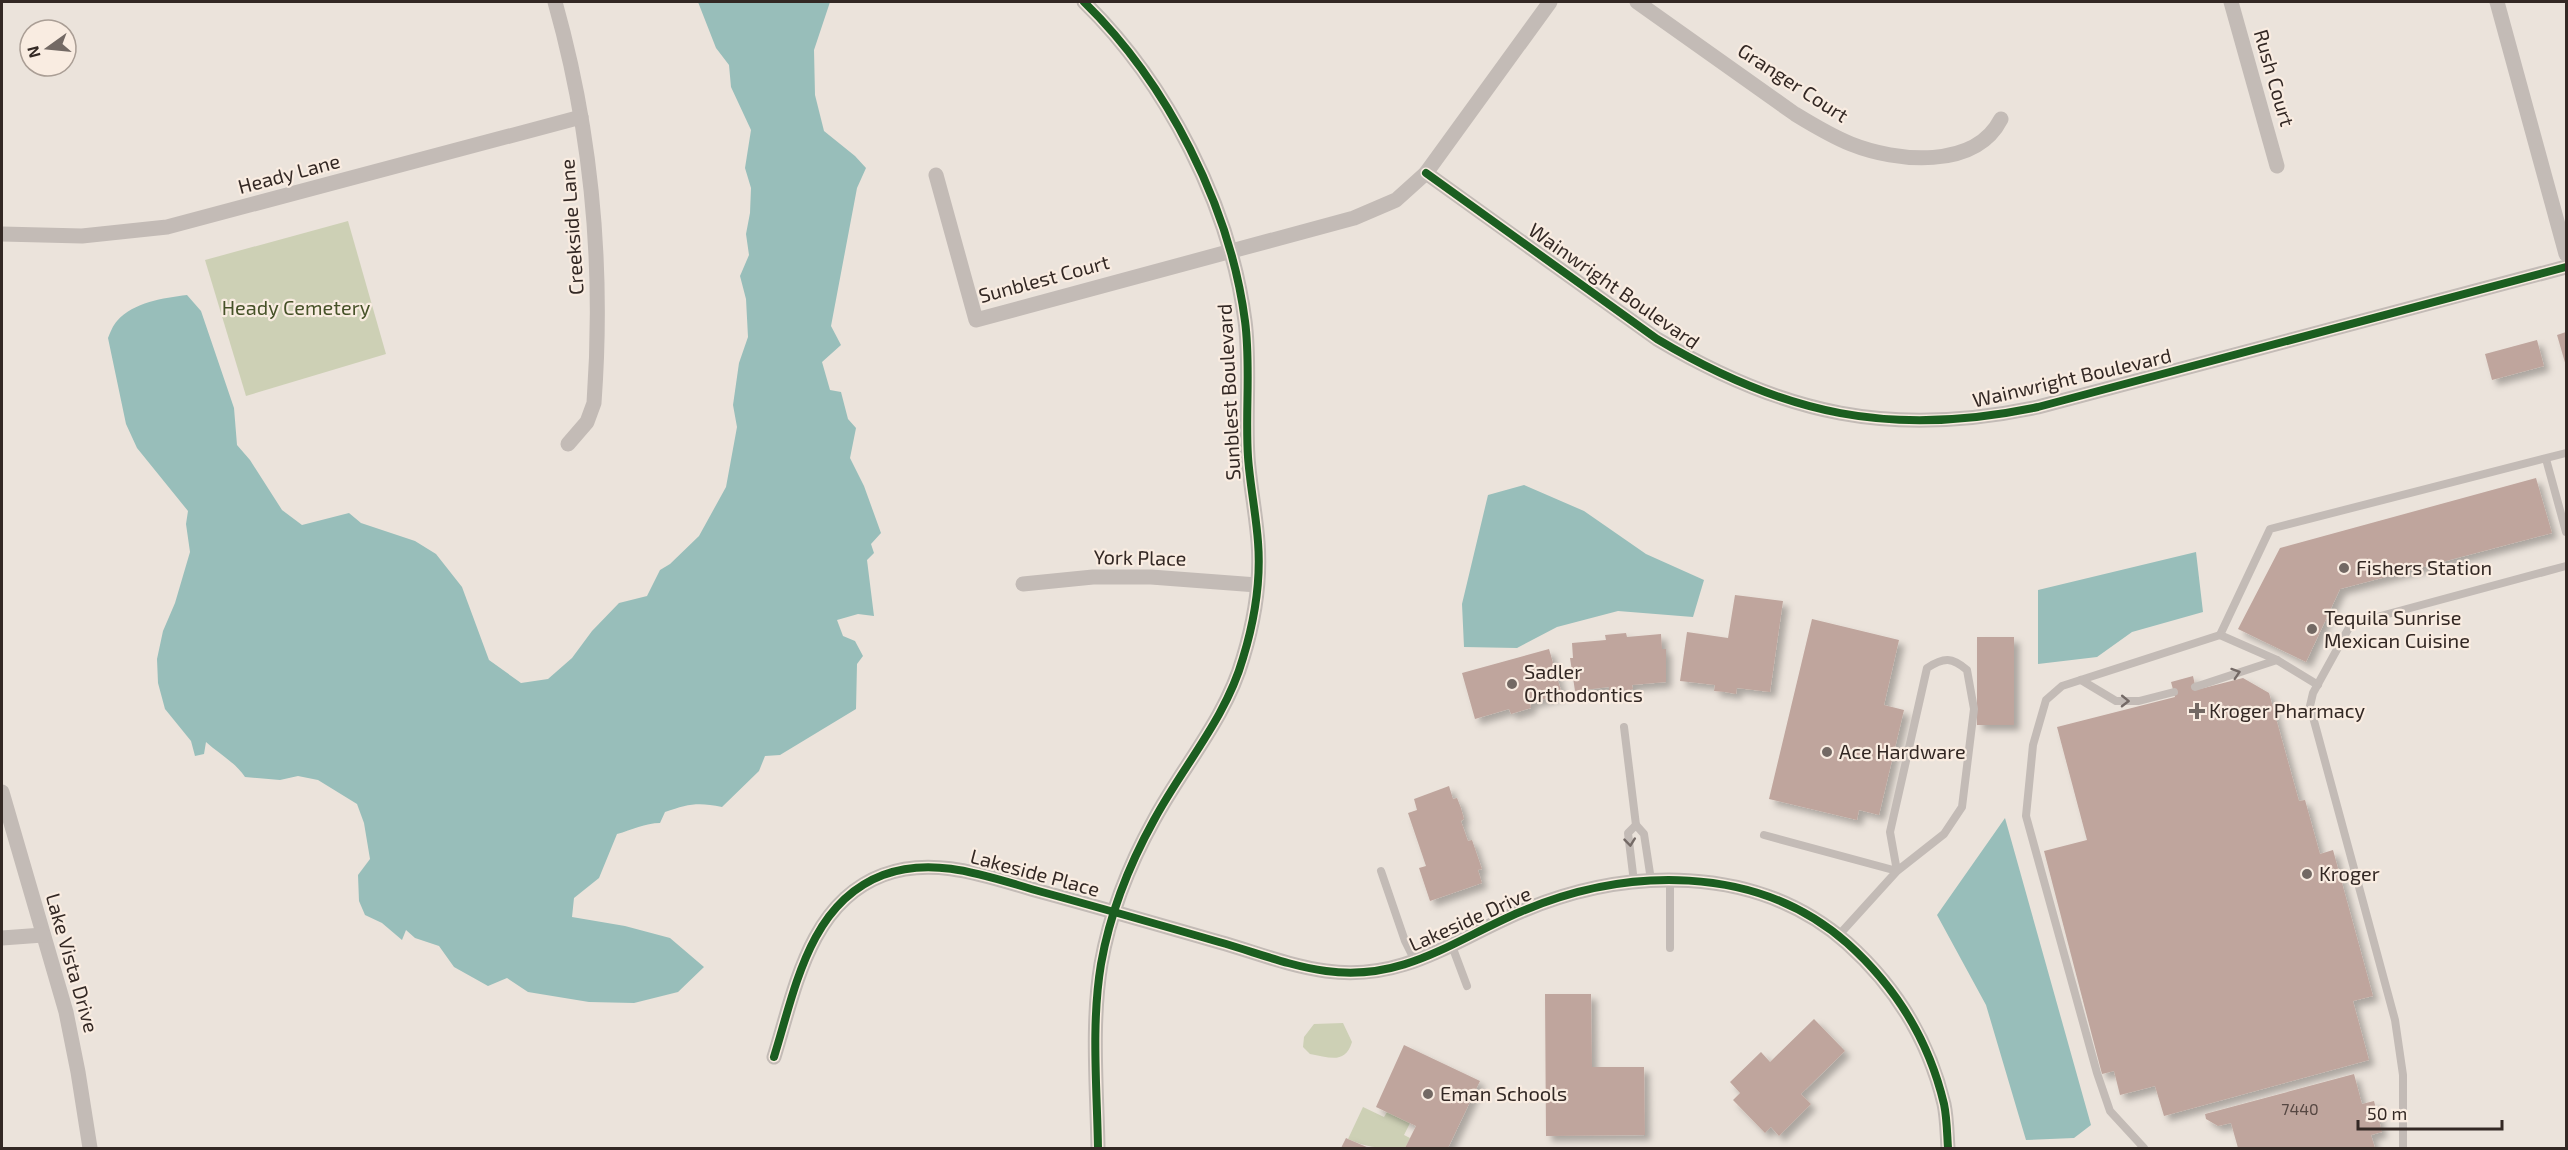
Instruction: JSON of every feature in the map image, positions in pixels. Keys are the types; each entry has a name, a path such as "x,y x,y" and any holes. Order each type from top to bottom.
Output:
{"street":[{"name":"Creekside Lane","path":"555,2 582,117 590,166 597,246 599,324 594,403 587,422 568,444"},
{"name":"Sunblest Boulevard","path":"1084,2 1125,46 1170,114 1201,174 1232,249 1246,325 1247,441 1258,543 1257,585 1248,642 1236,679 1216,719 1155,817 1138,850 1113,911 1101,965 1098,998 1098,1149"},
{"path":"1232,249 1375,211 1396,200 1426,173 1550,2"},
{"name":"Granger Court","path":"1637,2 1795,114 1852,145 1892,155 1945,156 1958,153 1984,140 1995,132 2001,119"},
{"name":"Rush Court","path":"2231,2 2277,166"},
{"path":"2497,2 2566,254"},
{"name":"Heady Lane","path":"2,234 82,236 147,231 183,224 582,117"},
{"name":"Wainwright Boulevard","path":"1426,173 1657,339 1693,361 1745,386 1794,404 1840,414 1890,420 1968,420 2038,407 2566,267"},
{"name":"Sunblest Court","path":"936,175 976,320 1232,249"},
{"name":"York Place","path":"1023,584 1093,577 1151,577 1257,585"},
{"name":"Lake Vista Drive","path":"2,792 73,1042 90,1149"},
{"name":"Lakeside Place","path":"774,1057 806,957 817,934 835,907 848,895 883,875 917,867 958,869 1113,911"},
{"name":"Lakeside Drive","path":"1113,911 1293,965 1328,972 1372,971 1415,962 1540,904 1588,890 1634,882 1670,879 1714,882 1763,894 1796,908 1838,936 1872,965 1900,1000 1928,1052 1944,1106 1948,1149"},
{"path":"2,938 43,935"}],"lane":[{"path":"2220,635 2270,530 2566,453"},
{"path":"2546,459 2566,532"},
{"path":"2403,1149 2403,1075 2395,1020 2310,706 2318,685 2351,624 2566,566"},
{"path":"2145,1149 2110,1111 2097,1072 2026,816 2033,745 2046,700 2062,686 2220,635 2277,660 2318,685"},
{"path":"1838,936 1897,871 1944,834 1962,807 1974,709 1967,669 1956,660 1940,660 1927,668 1890,832 1897,871"},
{"path":"2195,687 2277,660"},
{"path":"2081,680 2116,701 2139,701 2174,692"},
{"path":"1624,727 1636,825 1644,834 1651,880"},
{"path":"1634,882 1628,833 1636,825"},
{"path":"1764,835 1897,871"},
{"path":"1381,871 1405,941 1415,962"},
{"path":"1670,879 1670,948"},
{"path":"1452,946 1467,986"}],"green space":[{"name":"Heady Cemetery","path":"348,221 386,354 246,396 205,260"},
{"path":"1343,1023 1352,1042 1341,1057 1310,1054 1303,1047 1304,1037 1314,1024"},
{"path":"1363,1107 1384,1117 1387,1112 1410,1123 1404,1135 1410,1138 1405,1148 1370,1146 1348,1139"}],"water":[{"path":"698,2 830,2 814,50 815,95 824,131 866,168 857,188 831,326 841,345 822,362 830,390 841,392 848,419 856,428 850,458 864,486 881,533 871,544 874,553 867,560 874,616 858,614 837,620 843,636 855,641 863,656 857,664 856,709 780,755 765,756 759,771 722,807 699,804 680,807 665,812 660,823 644,825 617,834 599,878 574,898 572,917 625,926 670,938 704,967 678,992 634,1003 589,1002 528,992 507,978 488,986 454,967 439,946 415,938 406,930 402,940 382,923 365,915 359,901 358,875 370,859 364,823 357,804 318,780 298,776 280,780 245,777 232,762 206,742 204,754 195,756 191,741 165,709 158,683 157,659 163,631 175,603 190,552 186,524 188,511 137,448 126,424 108,338 116,323 132,309 159,300 187,295 201,311 234,408 237,445 250,460 282,510 302,525 349,513 361,523 415,541 436,554 462,587 489,660 521,683 548,679 572,658 592,631 619,603 647,596 660,570 670,564 699,536 726,487 737,427 733,405 739,363 748,337 746,299 740,276 749,255 746,234 751,188 745,168 751,130 731,87 729,65 716,48"},
{"path":"1524,485 1584,511 1646,554 1704,580 1693,617 1618,611 1557,627 1517,648 1464,647 1462,604 1488,495"},
{"path":"2196,552 2203,612 2132,632 2097,657 2038,664 2038,590"},
{"path":"2005,818 2091,1125 2074,1138 2026,1140 1986,1005 1937,915"}],"building":[{"path":"2566,332 2566,366 2557,335"},
{"path":"2537,340 2544,366 2492,380 2485,354"},
{"name":"Fishers Station","path":"2536,478 2552,533 2340,589 2306,662 2238,629 2280,548"},
{"path":"1735,595 1783,601 1770,692 1737,688 1736,694 1714,691 1715,685 1680,681 1687,632 1728,638"},
{"name":"Ace Hardware","path":"1812,619 1899,640 1884,705 1904,710 1879,815 1859,810 1857,820 1769,799"},
{"path":"1626,633 1627,637 1661,634 1662,649 1666,649 1666,682 1632,685 1633,689 1630,690 1609,692 1609,687 1575,691 1570,658 1573,658 1572,643 1606,640 1605,635"},
{"path":"1977,637 2014,637 2014,725 1977,725"},
{"name":"Sadler Orthodontics","path":"1549,649 1562,694 1530,703 1531,708 1511,714 1509,709 1475,719 1462,673"},
{"path":"2193,676 2196,690 2243,678 2269,693 2299,801 2305,800 2320,854 2333,850 2373,996 2353,1001 2369,1060 2164,1116 2155,1086 2120,1095 2114,1071 2102,1074 2044,851 2087,840 2057,727 2175,697 2171,682"},
{"path":"1449,786 1453,799 1457,798 1461,808 1464,819 1461,821 1468,841 1472,840 1482,869 1478,870 1482,883 1430,901 1419,868 1426,866 1408,813 1417,810 1414,799"},
{"path":"1545,994 1591,994 1592,1067 1644,1067 1645,1135 1546,1136"},
{"path":"1814,1019 1845,1051 1801,1094 1811,1104 1779,1136 1771,1127 1765,1133 1733,1100 1740,1093 1730,1082 1761,1052 1770,1062"},
{"name":"Eman Schools","path":"1404,1045 1480,1081 1448,1148 1405,1148 1416,1126 1376,1107"},
{"path":"2354,1074 2362,1104 2374,1101 2382,1132 2371,1135 2375,1148 2238,1148 2231,1123 2218,1126 2206,1119 2205,1114"},
{"path":"1346,1138 1348,1139 1369,1148 1341,1148"}],"cycle path":[{"path":"1084,2 1114,34 1142,70 1167,108 1190,149 1225,234 1237,278 1245,321 1248,355 1248,457 1259,556 1253,615 1247,644 1235,680 1215,721 1165,800 1145,837 1129,872 1110,926 1101,964 1096,1010 1098,1148"},
{"path":"1426,173 1657,339 1704,365 1750,386 1795,402 1840,413 1887,419 1935,420 1985,416 2038,407 2566,267"},
{"path":"774,1057 798,977 822,927 838,906 858,888 883,875 903,869 943,868 983,875 1285,962 1312,969 1354,973 1404,965 1450,946 1520,912 1560,897 1603,887 1646,881 1689,881 1731,886 1772,898 1811,917 1847,943 1864,960 1895,996 1929,1058 1944,1104 1948,1148"}],"place":[{"name":"Fishers Station","path":"2344,568"},
{"name":"Tequila Sunrise Mexican Cuisine","path":"2312,629"},
{"name":"Sadler Orthodontics","path":"1512,684"},
{"name":"Kroger Pharmacy","path":"2197,711"},
{"name":"Ace Hardware","path":"1827,752"},
{"name":"Kroger","path":"2307,874"},
{"name":"Eman Schools","path":"1428,1094"}]}
